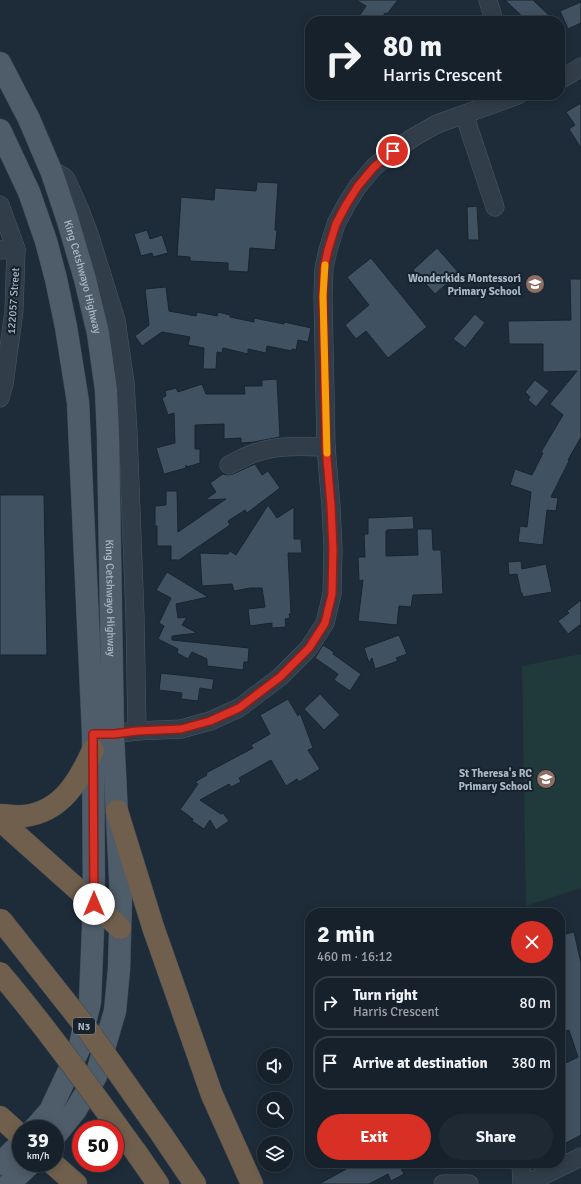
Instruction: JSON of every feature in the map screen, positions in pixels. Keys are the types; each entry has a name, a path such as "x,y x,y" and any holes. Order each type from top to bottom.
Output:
{"highway":[{"path":"0,815 24,816 42,811 60,801 75,784 100,739"},
{"path":"117,811 153,927 212,1095 252,1184"},
{"path":"0,820 120,928"},
{"name":"N3","path":"0,920 88,1030 195,1184"},
{"path":"0,973 67,1057 158,1184"},
{"path":"0,1117 12,1128"},
{"path":"62,1172 76,1184"}],"main road":[{"name":"King Cetshwayo Highway","path":"1,66 29,119 50,169 68,221 85,279 98,333 106,390 108,443 100,739 90,1002 79,1049 50,1110 42,1120"},
{"name":"King Cetshwayo Highway","path":"0,130 29,192 39,220 56,279 66,327 78,402 100,739 117,811 121,898 119,969 115,1011 96,1076 75,1111 64,1125"},
{"path":"0,1164 12,1152"},
{"path":"9,1184 22,1172"}],"street":[{"path":"488,0 493,16"},
{"path":"565,77 581,67"},
{"path":"100,739 137,731 181,729 210,721 239,708 280,677 309,648 325,623 332,594 333,549 326,447 323,289 326,256 336,224 358,186 374,167 393,151 437,124 504,100"},
{"path":"465,114 468,129 495,207"},
{"path":"50,169 64,177 67,181 79,208 116,320 125,383 128,434 135,617 137,731"},
{"name":"122057 Street","path":"0,205 8,249 14,311 4,384 0,398"},
{"path":"229,465 253,453 303,446 326,447"},
{"path":"565,1165 581,1157"},
{"path":"521,1168 522,1184"},
{"path":"526,1184 559,1168"},
{"path":"443,1184 469,1184"}],"green space":[{"path":"581,654 581,888 526,906 522,666"}],"building":[{"path":"356,0 398,0 387,14 385,13 383,16 359,16 366,6"},
{"path":"505,0 533,0 550,16 522,16"},
{"path":"581,2 581,23 568,29 565,22 565,16 562,16 560,11"},
{"path":"581,103 581,148 569,129 575,125 566,112"},
{"path":"257,182 278,183 275,250 250,248 248,272 228,271 228,263 190,261 190,257 177,256 181,197 214,200 215,188 256,191"},
{"path":"477,206 479,240 468,240 467,207"},
{"path":"147,230 150,239 162,235 168,253 153,257 152,253 141,256 134,234"},
{"path":"437,248 459,273 435,294 413,270"},
{"path":"371,258 427,327 388,358 366,331 356,339 345,325 369,305 347,277"},
{"path":"570,279 581,279 581,437 568,460 569,461 551,497 558,498 556,511 547,510 543,545 518,542 520,526 527,527 531,492 510,485 515,469 532,475 543,453 541,452 563,415 550,404 577,371 543,372 543,344 509,344 508,321 571,320"},
{"path":"166,287 169,311 196,316 197,312 217,316 218,312 230,315 230,317 254,322 254,318 284,324 284,322 311,328 308,342 298,340 296,350 292,349 292,351 267,346 266,353 248,349 248,354 223,348 222,353 217,352 216,369 203,369 204,348 188,345 190,337 162,332 142,346 135,336 149,325 145,289"},
{"path":"475,314 485,323 465,348 453,339"},
{"path":"277,379 280,437 241,443 241,438 224,439 224,424 195,425 195,449 200,449 200,463 187,467 186,465 186,468 164,474 156,448 175,443 174,413 168,415 162,398 166,396 165,391 176,388 178,392 202,384 206,394 245,394 244,386 262,386 262,380"},
{"path":"535,380 549,391 536,407 528,400 530,397 525,392"},
{"path":"255,464 262,475 268,471 280,488 247,513 245,510 228,521 230,525 179,560 171,560 171,546 157,546 155,506 166,505 166,491 177,491 178,532 226,499 205,500 216,492 210,483 223,474 233,474"},
{"path":"0,495 44,495 47,655 0,655"},
{"path":"268,505 277,518 294,507 294,539 301,539 302,553 288,553 291,614 289,614 290,618 285,619 286,627 272,628 272,623 250,626 248,609 265,607 262,588 250,588 234,591 232,584 202,586 200,553 228,554 230,551 236,555"},
{"path":"413,516 414,529 386,531 386,556 418,555 417,529 432,529 433,550 441,550 443,594 413,595 411,607 399,606 397,625 358,621 363,580 359,581 358,557 365,557 364,534 368,534 368,518"},
{"path":"521,561 522,569 546,564 552,592 523,597 517,574 509,575 508,562"},
{"path":"167,572 208,597 176,604 178,618 187,617 182,625 197,633 172,636 172,640 249,648 248,662 244,662 243,670 207,666 207,659 192,652 188,659 177,653 178,649 158,639 164,626 159,623 171,598 156,590"},
{"path":"581,600 581,624 568,634 558,621 569,613 567,611"},
{"path":"399,635 407,654 396,658 398,661 375,669 372,658 369,663 364,648"},
{"path":"323,645 361,674 350,691 334,680 338,674 315,658"},
{"path":"161,673 214,679 212,690 200,688 198,701 181,699 182,693 159,690"},
{"path":"320,694 340,715 324,730 304,709"},
{"path":"288,699 298,716 300,713 313,748 308,750 320,769 299,782 297,779 286,786 271,760 239,778 241,782 231,787 229,784 200,800 221,814 223,813 229,821 216,830 210,820 204,829 192,821 193,819 181,810 179,811 198,784 195,782 207,775 206,773 253,748 251,745 270,734 260,715"},
{"path":"574,932 581,963 581,1135 565,1143 565,1064 578,1057 569,1030 565,1031 565,934"},
{"path":"348,1168 401,1168 404,1174 391,1181 388,1174 369,1184 319,1184"}],"slow traffic":[{"path":"325,265 323,325 327,453"}],"place":[{"name":"Wonderkids Montessori Primary School","path":"535,284"},
{"name":"St Theresa's RC Primary School","path":"546,779"}],"route":[{"path":"94,904 93,734 181,729 210,721 239,708 280,677 309,648 325,623 332,594 333,549 326,447 323,325 324,268 336,224 346,205 358,186 374,167 393,151"}]}
